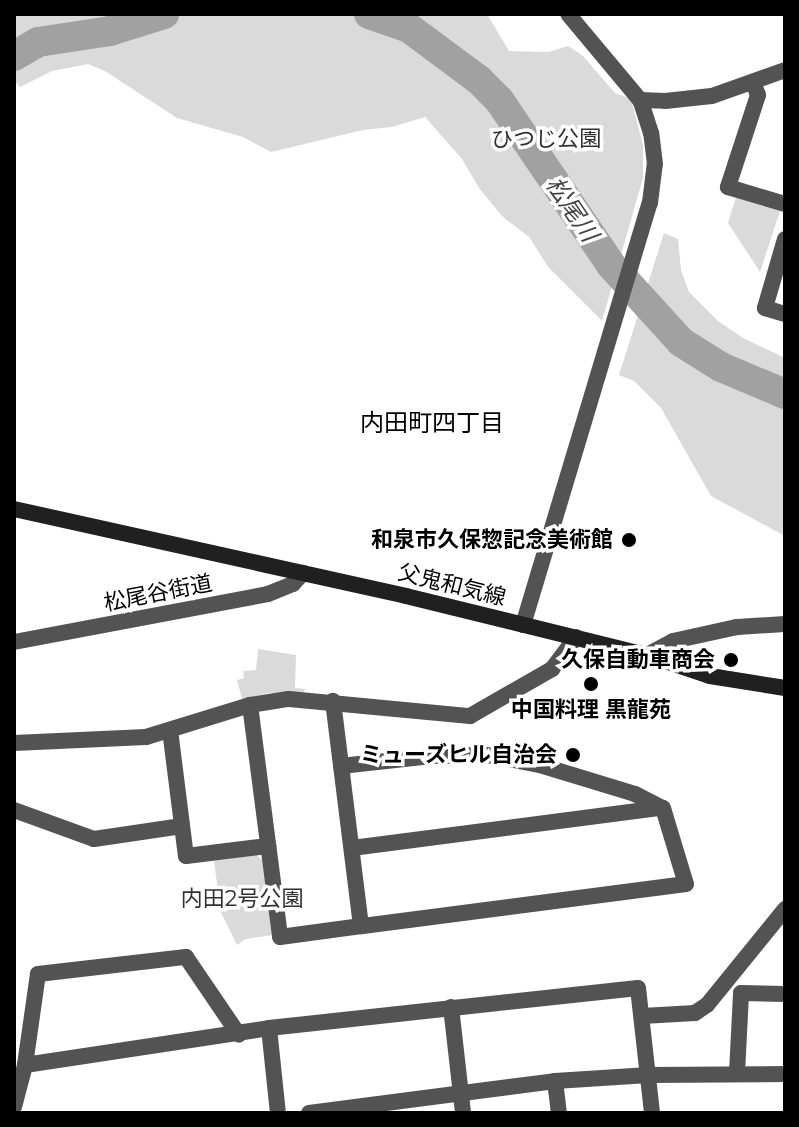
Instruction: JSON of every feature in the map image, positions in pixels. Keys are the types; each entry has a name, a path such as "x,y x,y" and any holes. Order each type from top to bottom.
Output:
{"main road":[{"name":"父鬼和気線","path":"14,509 576,637 647,655 710,676 785,688"}],"street":[{"path":"523,625 650,203 655,164 651,133 640,100 568,14"},
{"path":"640,100 691,100 785,70"},
{"path":"753,82 758,95 728,187 785,204"},
{"path":"785,239 765,308 785,314"},
{"name":"松尾谷街道","path":"14,642 268,594 293,584 303,573"},
{"path":"647,655 673,641 724,630 785,624"},
{"path":"14,743 146,737 250,705 289,699 333,701 454,717 470,716 552,669 576,637"},
{"path":"333,701 361,926"},
{"path":"250,705 280,937 686,884 663,808 635,794 540,765 487,755 431,756 341,766"},
{"path":"170,730 186,856 268,846"},
{"path":"352,848 663,808"},
{"path":"14,810 94,839 182,826"},
{"path":"642,1016 695,1013 707,1005 785,909"},
{"path":"14,1107 25,1065 38,974 186,957 239,1035"},
{"path":"25,1065 239,1035 269,1028 638,988 652,1113"},
{"path":"737,1073 741,993 785,994"},
{"path":"451,1007 463,1113"},
{"path":"269,1028 278,1113"},
{"path":"309,1113 367,1108 460,1091 555,1081 649,1075 785,1074"},
{"path":"555,1081 559,1113"}],"green space":[{"name":"ひつじ公園","path":"14,14 487,14 509,51 548,52 568,46 582,55 615,93 631,99 643,145 643,178 602,321 549,268 529,237 503,217 479,188 462,159 425,117 392,127 363,130 271,152 243,137 177,118 105,71 88,64 52,71 20,87 14,80"},
{"path":"737,194 781,208 760,272 728,223"},
{"path":"664,233 678,239 681,270 689,292 718,321 743,338 785,358 785,536 711,496 661,408 634,381 619,375"},
{"path":"258,649 296,655 295,688 305,689 304,692 269,693 242,699 237,680 244,678 243,671 256,670"},
{"name":"内田2号公園","path":"257,855 262,860 273,935 245,939 237,945 214,898 218,891 214,861"}],"waterway":[{"path":"14,56 38,42 110,31 164,14"},
{"name":"松尾川","path":"369,14 409,28 479,80 499,100 611,265 681,342 721,367 785,394"}],"place":[{"name":"和泉市久保惣記念美術館","path":"629,540"},
{"name":"久保自動車商会","path":"731,660"},
{"name":"中国料理 黒龍苑","path":"591,684"},
{"name":"ミューズヒル自治会","path":"573,755"}],"district":[{"name":"内田町四丁目","path":"432,423"}]}
